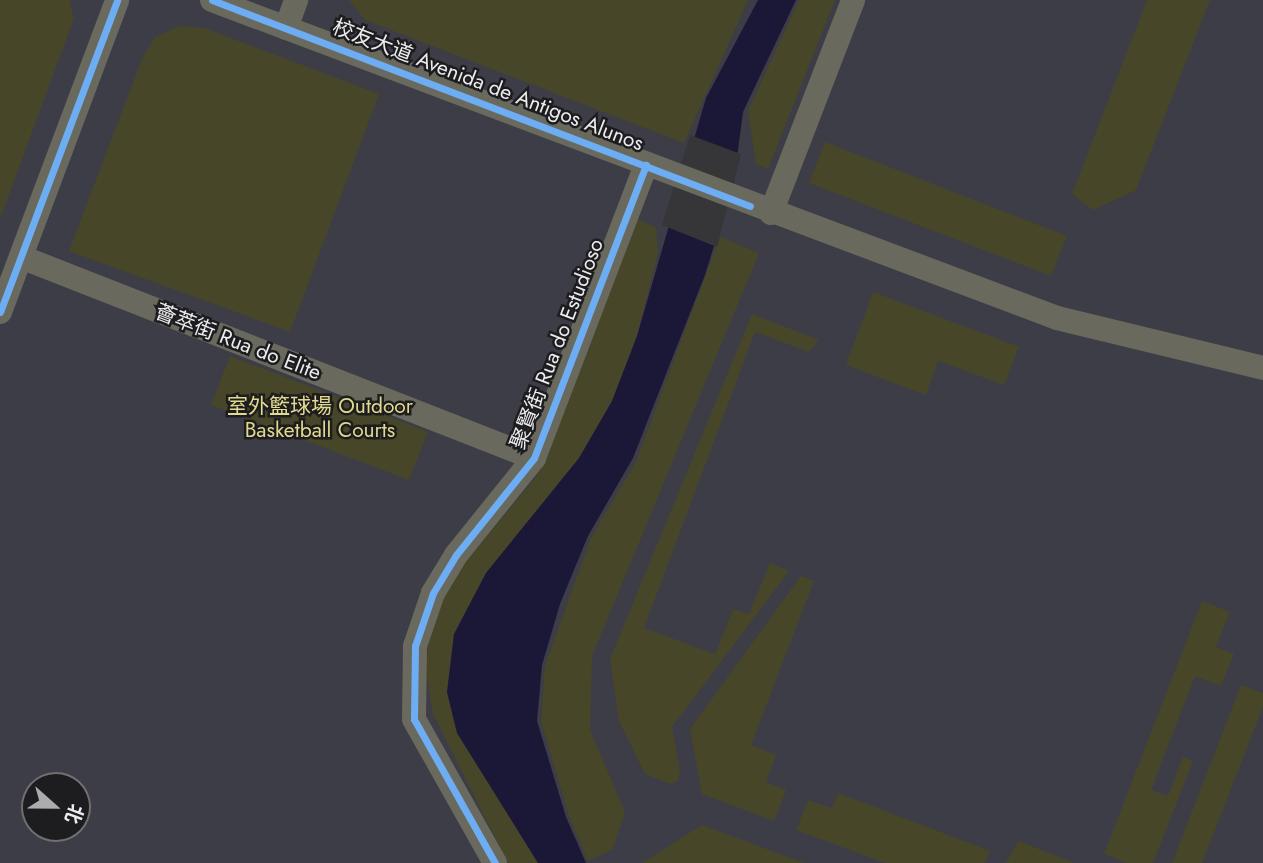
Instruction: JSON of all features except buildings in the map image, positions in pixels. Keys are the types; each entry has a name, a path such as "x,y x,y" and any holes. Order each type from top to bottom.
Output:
{"street":[{"path":"0,312 117,0"},
{"name":"校友大道 Avenida de Antigos Alunos","path":"212,0 760,210 1057,318 1263,368"},
{"path":"286,28 296,0"},
{"path":"760,210 853,0"},
{"name":"聚賢街 Rua do Estudioso","path":"495,863 414,719 415,646 433,593 456,555 534,458 650,166"},
{"name":"薈萃街 Rua do Elite","path":"21,257 534,458"}],"shaded area":[{"path":"0,0 1263,0 1263,863 0,863"},
{"path":"758,0 796,0 743,112 734,181 705,275 633,458 588,536 560,604 542,665 537,721 566,817 586,863 538,863 457,733 447,692 454,634 486,573 579,458 612,401 637,336 706,98"}],"green space":[{"path":"0,0 69,0 74,18 0,219"},
{"path":"349,0 748,0 684,143 365,20"},
{"path":"799,0 835,0 768,169 756,164 748,111"},
{"path":"1147,0 1210,0 1136,190 1093,210 1072,194"},
{"path":"179,26 204,28 379,94 290,332 69,251 142,59 155,37"},
{"path":"825,142 1067,236 1051,276 809,183"},
{"path":"635,217 656,228 658,252 637,336 612,401 579,458 486,573 454,634 447,692 457,733 538,863 508,863 433,714 425,665 433,619 451,580 536,477 548,455"},
{"path":"720,237 759,253 592,656 590,730 625,812 613,849 588,861 569,816 541,721 545,666 591,538 636,462"},
{"path":"873,292 1019,347 1004,385 938,361 926,395 846,365"},
{"path":"752,314 819,340 809,352 755,332 644,628 715,654 733,609 749,614 770,563 789,571 672,727 680,770 678,781 670,784 645,774 619,721 610,659"},
{"name":"室外籃球場 Outdoor Basketball Courts","path":"230,356 428,432 409,480 211,405"},
{"path":"801,576 814,581 751,745 776,755 766,782 786,790 774,821 702,794 690,729"},
{"path":"1202,601 1230,612 1216,647 1234,654 1221,686 1195,676 1151,790 1168,796 1183,757 1193,761 1153,863 1127,863 1104,854"},
{"path":"1241,685 1263,693 1263,707 1202,863 1172,863"},
{"path":"838,793 990,851 985,863 885,863 796,830 808,800 832,808"},
{"path":"702,825 804,863 642,863"},
{"path":"1018,841 1075,863 1006,863"}],"pier":[{"path":"690,135 741,154 717,247 662,225"}],"cycle path":[{"path":"0,312 117,0"},
{"path":"212,0 750,206"},
{"path":"495,863 414,719 415,646 433,593 456,555 534,458 646,165"}]}
